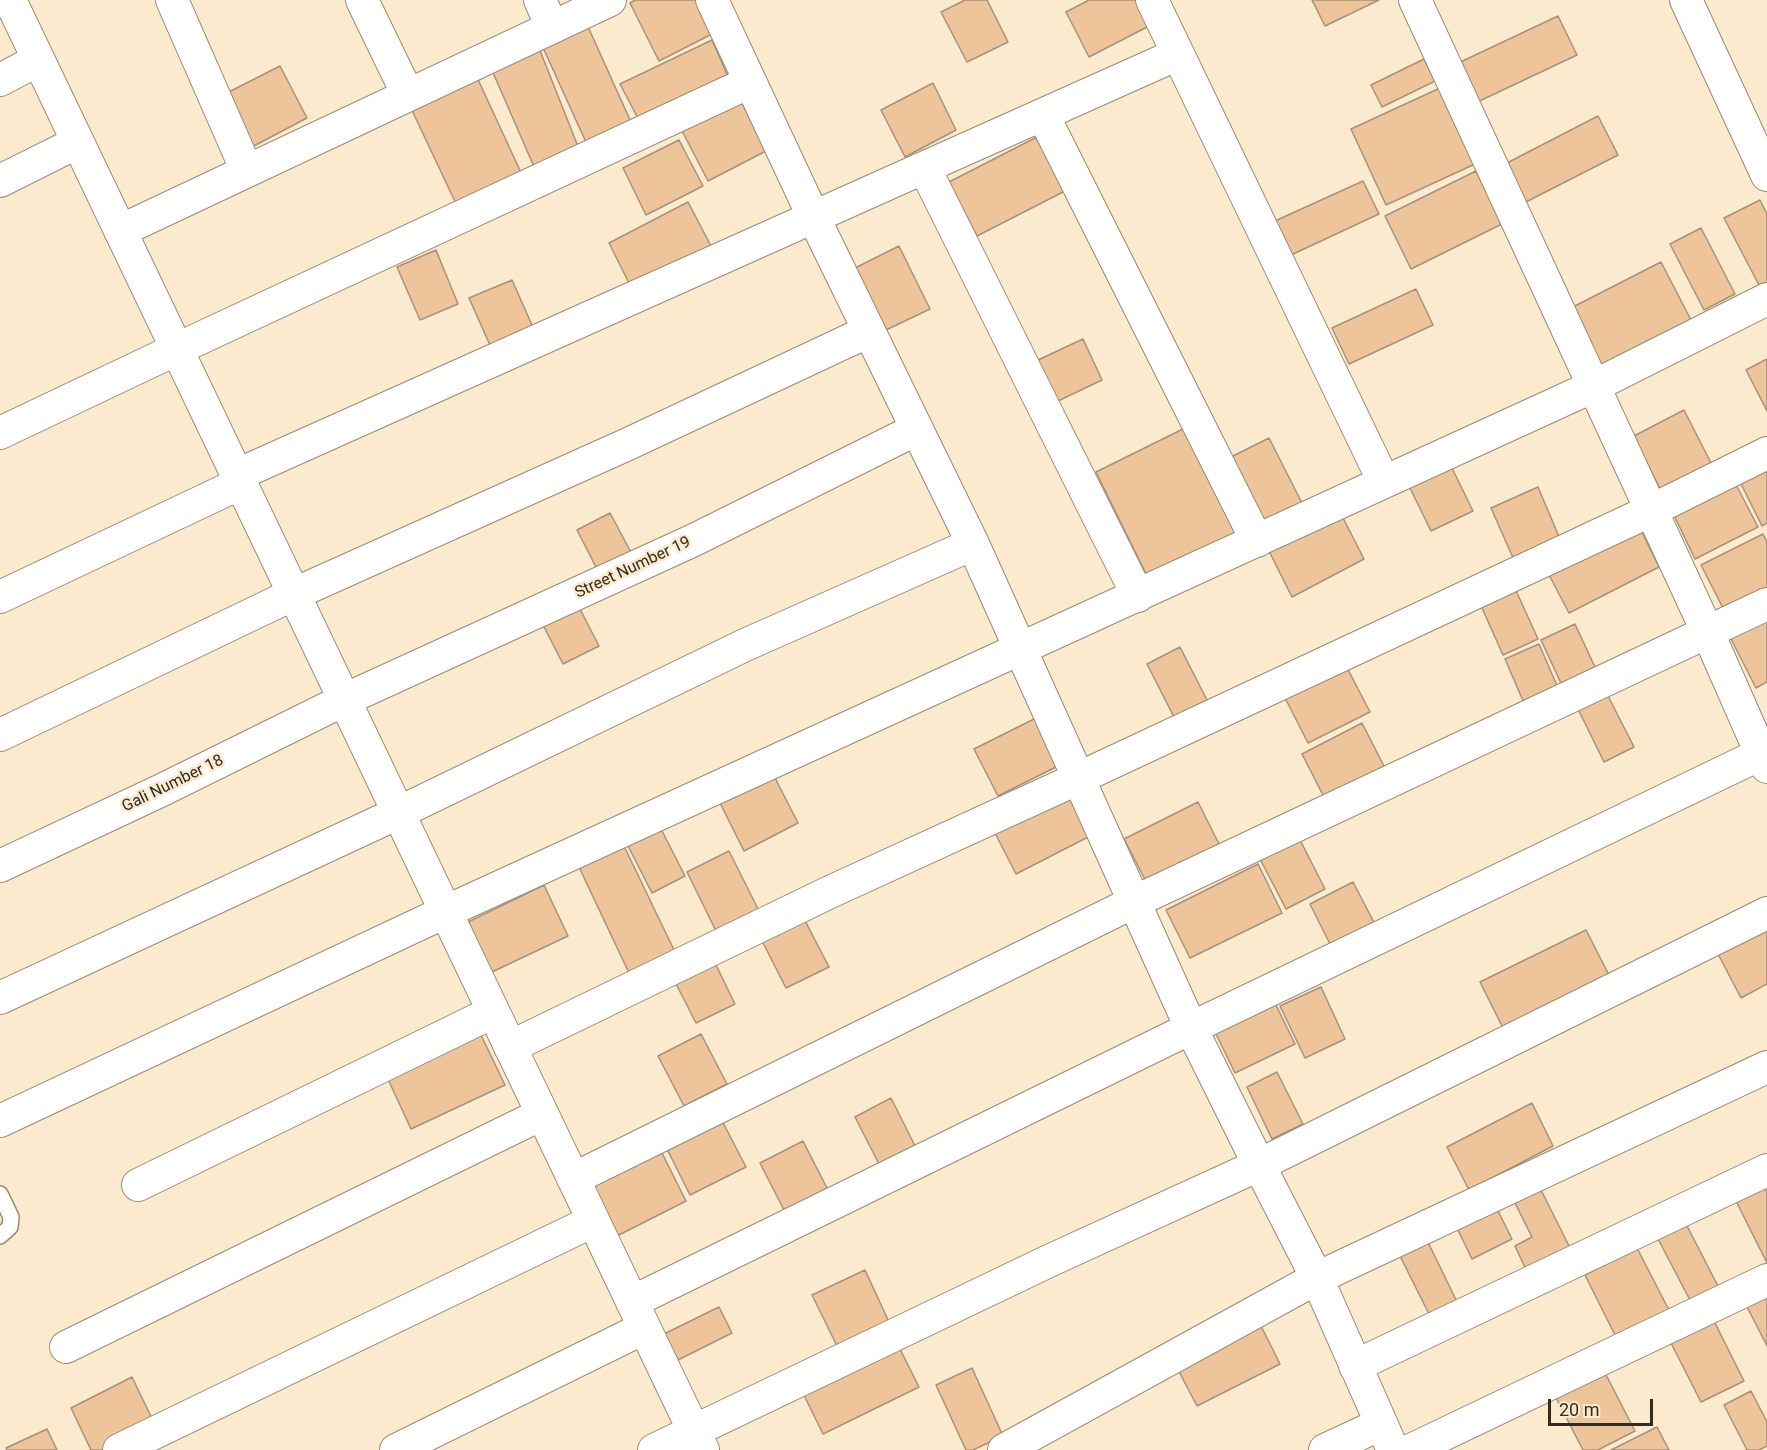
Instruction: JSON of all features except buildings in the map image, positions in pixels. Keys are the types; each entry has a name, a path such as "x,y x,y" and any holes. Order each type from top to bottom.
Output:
{"street":[{"path":"10,0 698,1440"},
{"path":"172,0 247,171"},
{"path":"363,0 408,95"},
{"path":"120,231 408,95 546,14 610,0"},
{"path":"712,0 814,218 973,544 1019,650 1136,901 1191,1028 1258,1165 1317,1278 1387,1437 1324,1450"},
{"path":"1152,0 1384,482"},
{"path":"396,1450 638,1315 1191,1028 1765,757 1415,0"},
{"path":"1686,0 1767,175"},
{"path":"0,597 239,479 1178,54"},
{"path":"0,80 39,60"},
{"path":"0,433 750,82"},
{"path":"1043,116 1257,541"},
{"path":"0,181 78,142"},
{"path":"925,169 1138,596"},
{"path":"0,1121 446,912 1594,386 1767,299"},
{"path":"0,735 294,594 628,444 869,331"},
{"name":"Street Number 19","path":"344,700 694,540 917,429"},
{"path":"510,1047 830,892 1652,510 1767,453"},
{"path":"0,998 398,813 745,645 973,544"},
{"path":"573,1179 1136,901 1767,604"},
{"name":"Gali Number 18","path":"0,866 162,790 344,700"},
{"path":"654,1450 698,1440 1051,1260 1258,1165 1767,913"},
{"path":"138,1185 493,1012"},
{"path":"1004,1450 1317,1278 1767,1067"},
{"path":"66,1347 542,1114"},
{"path":"1355,1366 1767,1170"},
{"path":"119,1450 593,1221"},
{"path":"1412,1450 1767,1280"}],"lane":[{"path":"0,1194 11,1217 10,1227 0,1236"}]}
